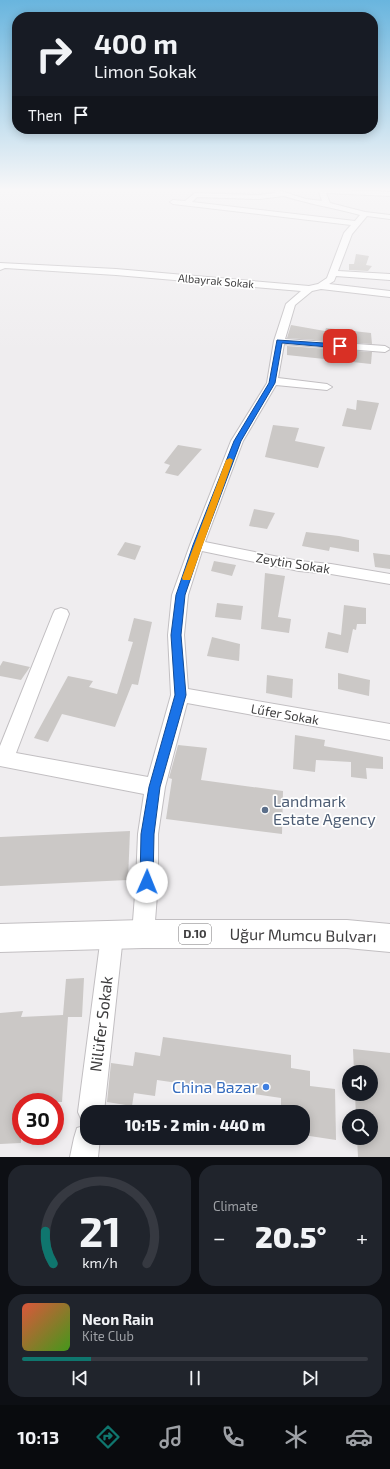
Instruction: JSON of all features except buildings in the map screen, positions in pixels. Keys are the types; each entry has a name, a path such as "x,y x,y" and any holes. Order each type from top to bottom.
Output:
{"main road":[{"name":"Uğur Mumcu Bulvarı","path":"0,938 143,934 347,934 390,938"}],"street":[{"path":"143,934 147,882 148,834 154,787 180,695 176,635 180,595 197,545 237,441 272,381 279,341 291,304 331,279 345,243"},
{"name":"Albayrak Sokak","path":"2,266 116,272 390,294"},
{"path":"334,273 390,277"},
{"path":"279,341 385,349"},
{"path":"272,381 327,387"},
{"name":"Zeytin Sokak","path":"197,545 299,566 331,569 390,579"},
{"path":"61,614 2,758 126,783 154,787"},
{"name":"Lűfer Sokak","path":"180,695 390,732"},
{"name":"Nilüfer Sokak","path":"92,1105 112,936"},
{"path":"84,1157 86,1145"}],"slow traffic":[{"path":"186,578 197,545 230,460"}],"place":[{"name":"Landmark Estate Agency","path":"265,810"},
{"name":"China Bazar","path":"266,1087"}],"route":[{"path":"147,882 148,834 154,787 180,695 176,635 180,595 197,545 237,441 272,383 279,341 340,346"}]}
